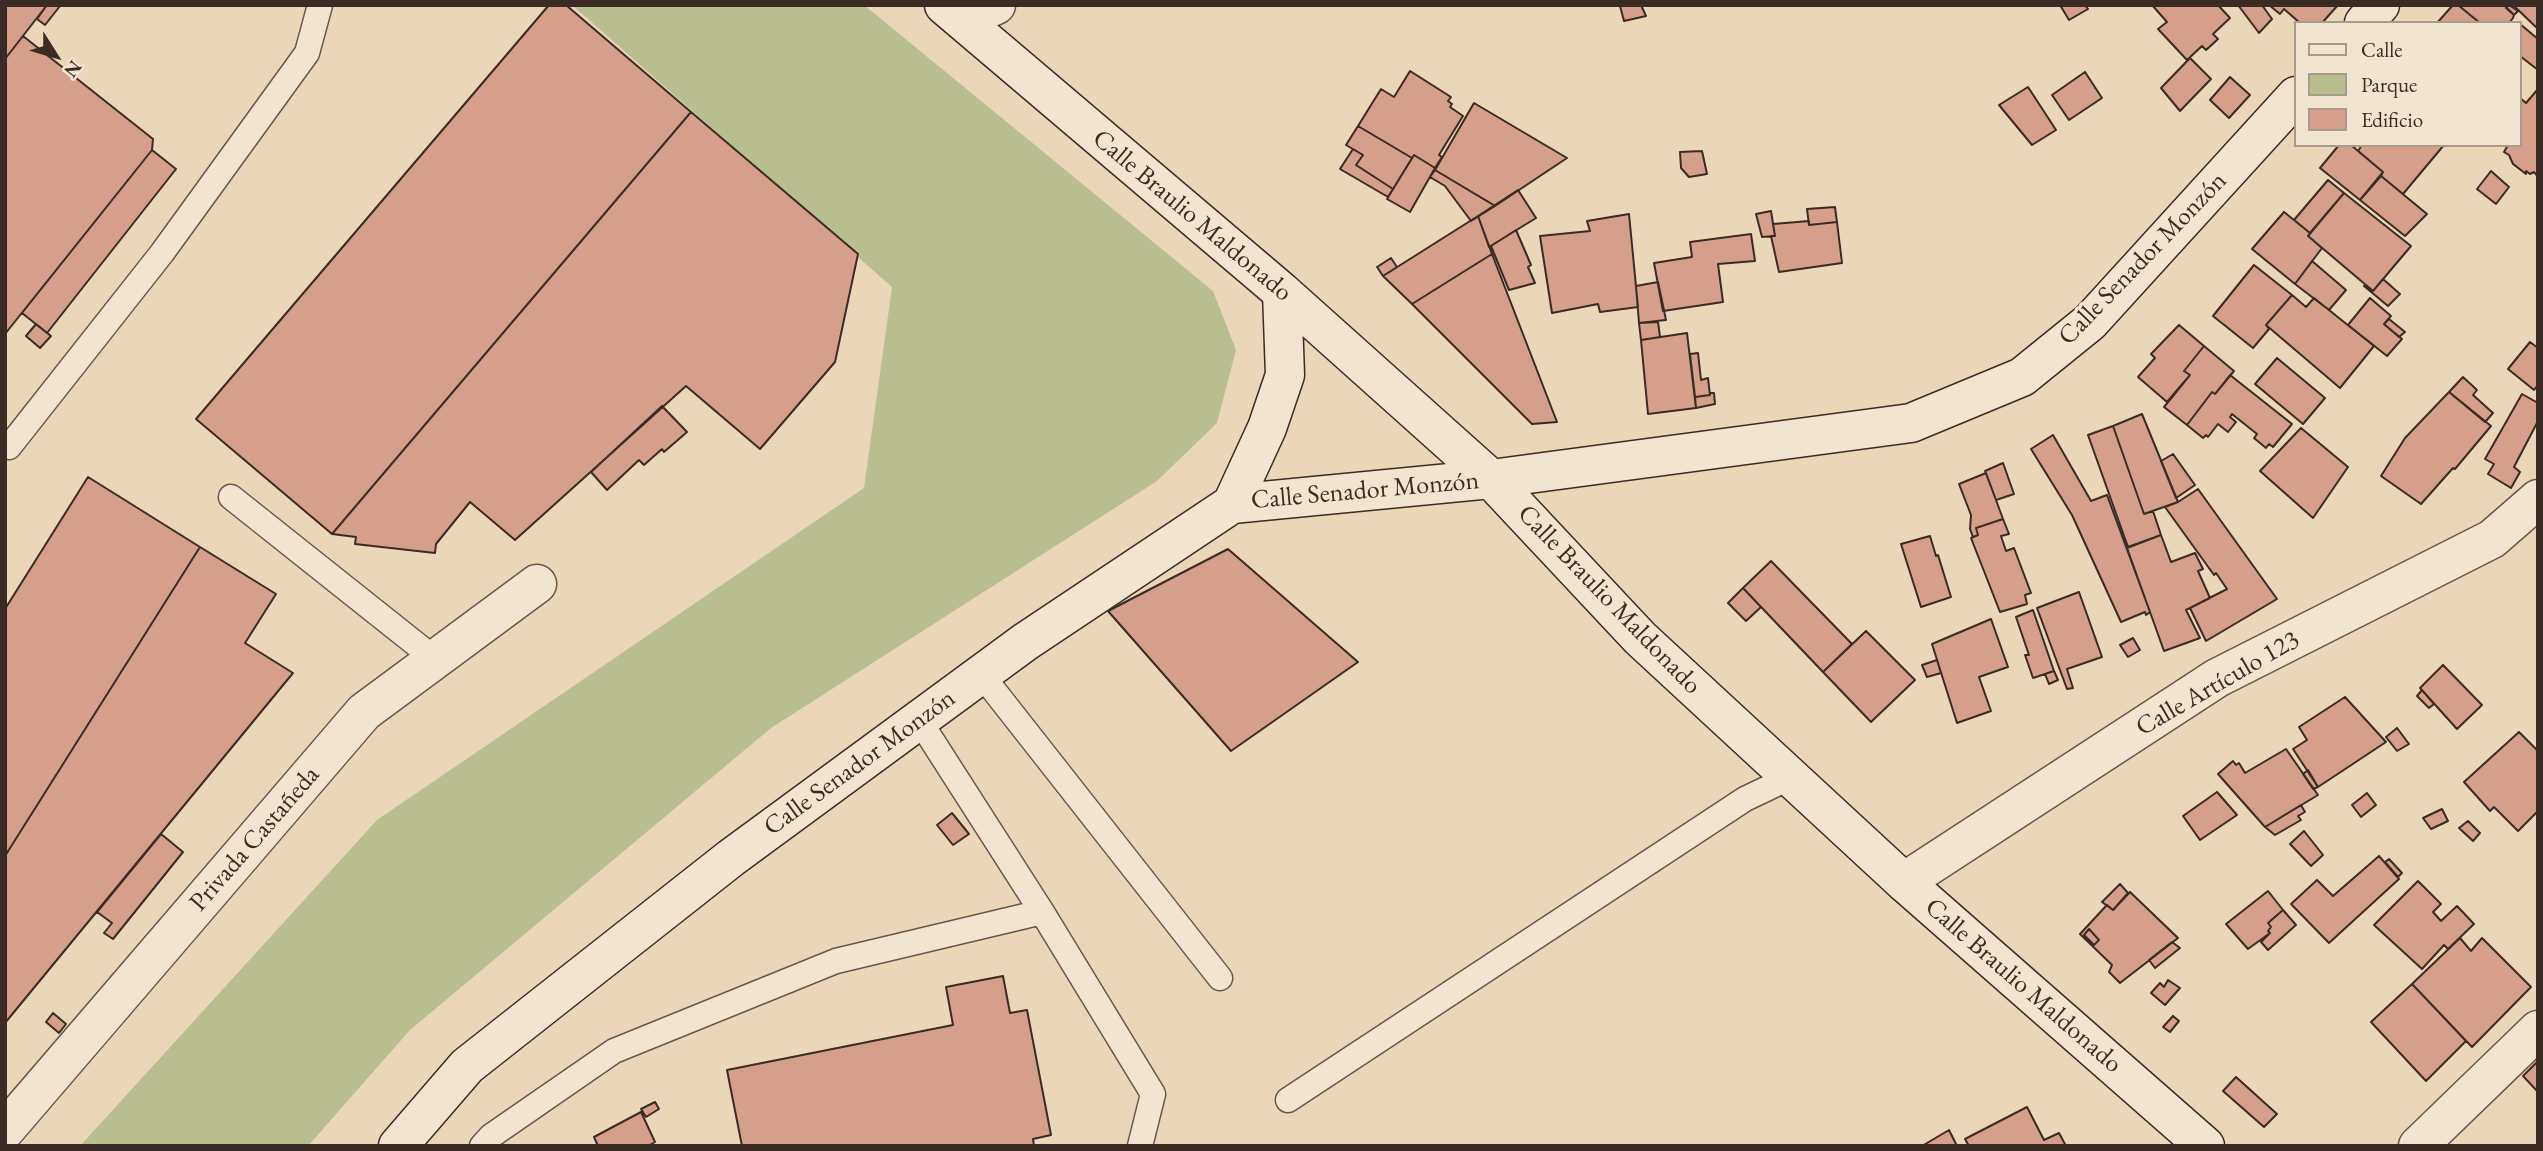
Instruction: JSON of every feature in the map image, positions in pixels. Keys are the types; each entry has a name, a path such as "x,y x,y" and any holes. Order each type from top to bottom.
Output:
{"street":[{"path":"2366,21 2380,5"},
{"name":"Calle Braulio Maldonado","path":"968,10 1491,479 1640,638 1904,882 2205,1146"},
{"name":"Calle Senador Monzón","path":"398,1146 467,1066 731,858 981,674 1232,504 1491,479 1911,423 2022,377 2090,323 2294,98"},
{"path":"1232,504 1266,428 1285,375 1282,292"},
{"name":"Calle Artículo 123","path":"1904,882 2217,678 2492,538 2538,499"},
{"name":"Privada Castañeda","path":"5,1130 364,712 537,584"},
{"path":"2418,1146 2538,1030"}],"lane":[{"path":"9,447 163,253 307,53 320,5"},
{"path":"231,497 436,660"},
{"path":"981,674 1220,978"},
{"path":"919,720 1042,912 1153,1094 1140,1146"},
{"path":"1288,1100 1745,799 1791,777"},
{"path":"482,1146 491,1136 614,1051 836,961 1042,912"}],"green space":[{"path":"572,5 864,5 1213,291 1236,350 1217,423 1157,481 771,728 410,1030 308,1146 80,1146 377,820 864,488 892,287"}],"building":[{"path":"5,5 47,5 5,59"},
{"path":"47,5 60,6 45,25 37,19"},
{"path":"549,5 566,5 691,112 332,534 196,419"},
{"path":"1641,5 1646,16 1624,21 1620,6"},
{"path":"2060,5 2085,5 2088,9 2069,20"},
{"path":"2152,5 2218,5 2230,18 2213,34 2218,39 2206,50 2202,46 2187,60 2158,29 2167,22"},
{"path":"2238,5 2262,5 2272,19 2259,33"},
{"path":"2269,5 2338,5 2324,21 2298,21 2284,9 2280,14"},
{"path":"2453,5 2458,5 2478,21 2439,21"},
{"path":"2458,5 2504,5 2514,15 2511,21 2478,21"},
{"path":"2509,5 2518,11 2514,15 2506,8"},
{"path":"2513,5 2538,5 2538,29"},
{"path":"2522,26 2538,39 2538,70 2522,58"},
{"path":"23,36 153,139 152,150 5,334 5,59"},
{"path":"2190,58 2211,79 2180,111 2161,88"},
{"path":"1410,71 1451,97 1448,101 1452,104 1450,107 1463,116 1439,155 1442,157 1435,168 1414,155 1412,158 1358,126 1381,89 1394,97"},
{"path":"2085,72 2102,98 2069,120 2052,95"},
{"path":"2230,77 2250,95 2229,118 2210,100"},
{"path":"2028,87 2056,130 2032,145 1999,105"},
{"path":"2538,89 2538,177 2534,172 2530,174 2526,171 2526,174 2513,164 2509,155 2504,152 2507,147 2522,147 2522,100 2526,103"},
{"path":"1474,103 1567,158 1495,206 1435,170"},
{"path":"691,112 858,254 835,362 760,449 686,386 515,540 470,502 436,544 435,553 355,544 356,537 332,534"},
{"path":"1358,126 1412,158 1393,189 1356,165 1363,155 1346,145"},
{"path":"2337,147 2353,147 2383,172 2360,200 2320,168"},
{"path":"2361,147 2442,147 2403,194 2381,176 2383,172 2358,151"},
{"path":"1353,149 1363,155 1356,165 1393,189 1388,197 1340,169"},
{"path":"152,150 176,169 47,333 22,313"},
{"path":"1702,151 1707,174 1689,177 1681,168 1680,152"},
{"path":"1414,155 1435,168 1410,212 1387,199"},
{"path":"1435,170 1495,206 1471,221 1445,186 1430,177"},
{"path":"2491,171 2509,187 2496,204 2477,189"},
{"path":"2381,176 2427,214 2405,236 2360,200"},
{"path":"2328,180 2344,193 2310,233 2294,220"},
{"path":"1518,190 1536,218 1489,247 1478,216"},
{"path":"2344,193 2411,246 2373,291 2308,236"},
{"path":"1835,207 1837,222 1809,225 1807,209"},
{"path":"1771,211 1775,236 1762,237 1756,214"},
{"path":"2284,212 2310,233 2308,236 2322,248 2295,284 2252,249"},
{"path":"1629,214 1638,307 1600,312 1598,304 1552,313 1540,236 1590,231 1587,221"},
{"path":"1478,216 1492,254 1412,304 1383,276"},
{"path":"1809,221 1809,225 1837,222 1842,263 1779,272 1771,236 1775,236 1773,224"},
{"path":"1516,230 1531,265 1528,267 1535,283 1509,290 1491,246"},
{"path":"1751,234 1755,261 1718,264 1723,302 1663,311 1654,263 1692,257 1690,242"},
{"path":"1492,254 1557,422 1532,424 1412,304"},
{"path":"1391,258 1397,267 1383,276 1377,267"},
{"path":"2312,261 2346,290 2329,310 2295,284"},
{"path":"2254,265 2292,295 2266,325 2269,329 2253,348 2213,316"},
{"path":"2383,279 2400,294 2388,306 2364,286 2373,291"},
{"path":"1658,282 1666,320 1639,323 1636,286"},
{"path":"2292,295 2306,307 2314,298 2374,346 2340,388 2266,325"},
{"path":"2370,298 2391,316 2384,324 2402,339 2387,356 2348,325"},
{"path":"2389,319 2405,332 2399,337 2384,324"},
{"path":"1658,322 1660,337 1641,340 1639,323"},
{"path":"36,324 51,336 40,348 26,336"},
{"path":"2179,325 2204,346 2184,371 2190,375 2167,402 2138,377 2155,358 2151,354"},
{"path":"1687,333 1696,408 1648,414 1641,340"},
{"path":"2530,342 2538,348 2538,385 2534,390 2508,369"},
{"path":"2204,346 2234,371 2215,394 2212,392 2187,425 2164,407 2190,375 2184,371"},
{"path":"1698,353 1701,380 1708,378 1710,395 1695,397 1690,354"},
{"path":"2277,358 2325,398 2303,424 2255,384"},
{"path":"2230,375 2292,424 2273,447 2269,444 2266,448 2254,438 2257,434 2232,414 2230,417 2236,422 2228,432 2218,424 2208,437 2206,435 2203,438 2187,425 2212,392 2215,394"},
{"path":"2463,377 2477,390 2473,395 2493,413 2485,422 2449,392"},
{"path":"2449,392 2491,426 2421,504 2381,476 2405,438"},
{"path":"1714,393 1715,404 1696,408 1695,397"},
{"path":"2522,394 2538,403 2538,421 2514,467 2520,472 2511,488 2488,474 2494,464 2485,459"},
{"path":"662,406 687,432 644,465 639,460 607,490 591,472"},
{"path":"2142,414 2178,502 2144,514 2113,426"},
{"path":"2113,426 2144,514 2153,511 2161,535 2128,547 2088,435"},
{"path":"2301,428 2348,467 2313,518 2260,471"},
{"path":"2053,435 2091,501 2107,495 2150,612 2146,615 2145,612 2121,622 2072,515 2031,449"},
{"path":"2173,454 2195,485 2176,498 2161,461"},
{"path":"2003,463 2014,494 1996,500 1985,471"},
{"path":"1986,473 2003,519 1976,528 1978,535 1973,537 1970,529 1971,515 1959,484"},
{"path":"88,477 200,547 5,856 5,609"},
{"path":"2198,489 2277,599 2206,641 2190,608 2227,589 2165,507"},
{"path":"2003,519 2009,534 2001,536 2006,551 2014,548 2031,593 2025,595 2027,604 2000,612 1971,538 1978,535 1976,528"},
{"path":"2161,535 2171,562 2195,553 2203,569 2198,571 2210,598 2186,610 2200,638 2164,651 2127,548"},
{"path":"1930,536 1951,597 1921,607 1901,544"},
{"path":"200,547 276,594 245,643 293,673 5,1023 5,856"},
{"path":"1228,549 1358,662 1231,751 1108,611"},
{"path":"1771,561 1852,644 1823,672 1743,588"},
{"path":"1743,588 1761,607 1746,621 1728,603"},
{"path":"2079,592 2102,657 2067,669 2073,688 2067,689 2037,608"},
{"path":"2033,610 2054,671 2033,678 2025,655 2029,655 2016,617"},
{"path":"1991,619 2008,667 1979,677 1991,711 1957,723 1932,644"},
{"path":"1866,631 1915,680 1871,722 1823,672"},
{"path":"2133,638 2140,650 2128,657 2120,645"},
{"path":"1937,660 1941,673 1927,677 1922,665"},
{"path":"2443,665 2482,705 2457,729 2420,688"},
{"path":"2054,671 2058,680 2049,684 2045,674"},
{"path":"2422,690 2434,704 2429,708 2417,696"},
{"path":"2345,697 2386,742 2318,787 2293,749 2307,740 2299,727"},
{"path":"2397,728 2409,744 2397,751 2386,737"},
{"path":"2519,732 2538,751 2538,811 2518,831 2494,807 2490,811 2464,782"},
{"path":"2286,749 2318,795 2265,827 2218,774 2233,761 2236,765 2239,763 2245,773"},
{"path":"2308,770 2318,787 2313,789 2303,774"},
{"path":"2217,792 2237,815 2200,840 2183,816"},
{"path":"2367,793 2376,805 2361,817 2352,805"},
{"path":"2301,805 2305,812 2298,816 2301,820 2275,835 2265,827"},
{"path":"2442,809 2448,821 2431,829 2423,818"},
{"path":"952,813 969,834 953,845 937,825"},
{"path":"2468,821 2480,833 2473,841 2459,828"},
{"path":"2304,831 2323,855 2311,866 2290,844"},
{"path":"161,834 183,852 113,939 104,933 112,923 97,912"},
{"path":"2379,856 2399,879 2329,943 2291,904 2317,880 2333,896"},
{"path":"2389,859 2402,873 2398,877 2385,862"},
{"path":"2418,881 2441,904 2433,912 2441,921 2457,906 2474,924 2448,949 2444,945 2422,969 2374,925"},
{"path":"2120,884 2128,893 2113,910 2102,902"},
{"path":"2268,891 2283,910 2268,923 2271,927 2268,931 2270,933 2248,949 2226,924"},
{"path":"2130,892 2178,938 2120,983 2109,972 2112,965 2080,934 2107,905 2113,910","holes":["2089,929 2099,940 2094,945 2084,935"]},
{"path":"2283,910 2296,925 2268,950 2261,942 2270,933 2268,931 2271,927 2268,923"},
{"path":"2089,929 2099,940 2094,945 2084,935"},
{"path":"2460,938 2471,951 2482,938 2531,987 2472,1047 2412,984"},
{"path":"2172,942 2180,948 2155,968 2149,960"},
{"path":"1003,976 1010,1013 1027,1010 1051,1135 1033,1139 1034,1146 742,1146 727,1070 953,1025 946,987"},
{"path":"2168,980 2180,988 2165,1005 2151,993 2160,983 2164,987"},
{"path":"2412,984 2466,1041 2426,1081 2371,1022"},
{"path":"53,1013 66,1024 59,1033 46,1022"},
{"path":"2173,1016 2179,1021 2170,1032 2163,1027"},
{"path":"2538,1061 2538,1092 2523,1076"},
{"path":"2236,1077 2277,1114 2264,1127 2223,1091"},
{"path":"655,1102 659,1109 646,1117 641,1109"},
{"path":"2027,1107 2044,1140 2059,1133 2066,1146 1969,1146 1965,1139"},
{"path":"641,1112 655,1142 648,1146 598,1146 594,1137"},
{"path":"1949,1130 1957,1146 1922,1146"}]}
